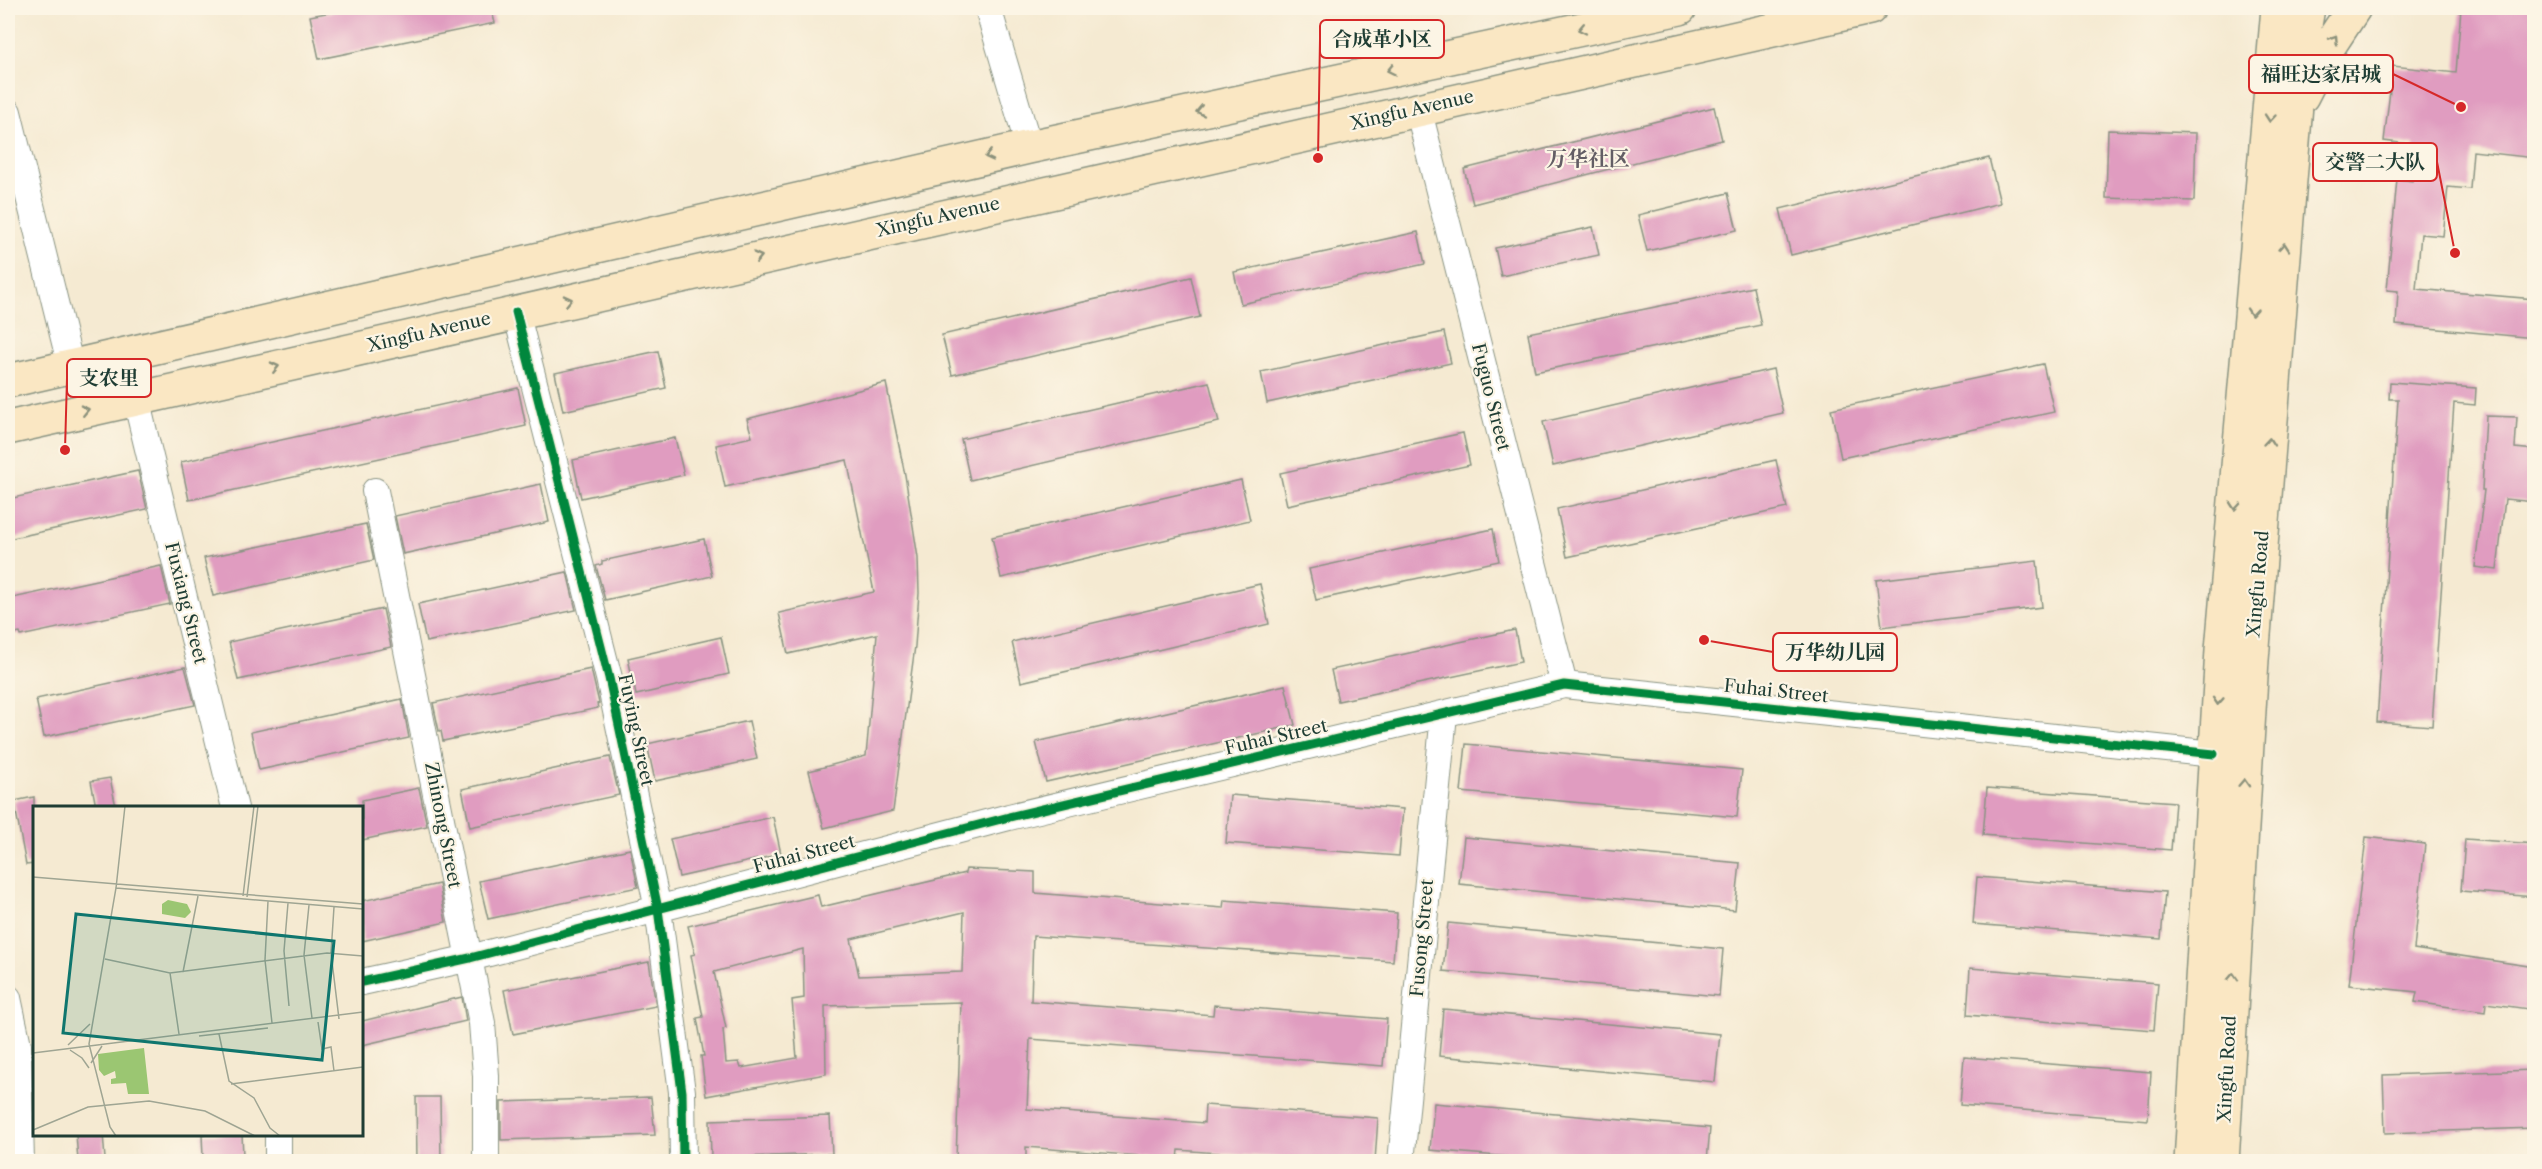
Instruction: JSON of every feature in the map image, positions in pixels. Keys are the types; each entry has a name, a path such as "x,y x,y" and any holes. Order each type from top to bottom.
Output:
{"main road":[{"path":"8,381 1029,147 1680,8"},
{"name":"Xingfu Avenue","path":"8,428 1418,108 1870,8"},
{"name":"Xingfu Road","path":"2222,1161 2252,660 2295,108 2300,54 2308,8"},
{"path":"2295,108 2323,55 2354,8"},
{"name":"Xingfu Road","path":"2192,1161 2214,754 2276,11"}],"street":[{"path":"988,8 1029,147"},
{"name":"Fuguo Street","path":"1418,108 1564,685"},
{"path":"8,112 71,367"},
{"name":"Fuying Street","path":"516,312 609,678 658,909 682,1092 683,1161"},
{"name":"Fuxiang Street","path":"136,399 236,806"},
{"name":"Zhinong Street","path":"375,491 482,1023 486,1161"},
{"name":"Fuhai Street","path":"363,982 470,958 1008,817 1564,685 2214,754"},
{"name":"Fusong Street","path":"1401,1161 1444,714"},
{"path":"8,998 20,1045 21,1161"},
{"path":"278,1136 278,1161"}],"building":[{"path":"352,8 491,8 495,23 319,59 310,16"},
{"path":"2461,8 2535,8 2535,158 2473,151 2470,189 2448,187 2443,236 2421,234 2416,289 2535,299 2535,338 2396,325 2398,291 2387,290 2397,179 2412,181 2415,145 2384,141 2393,66 2456,73"},
{"path":"1714,107 1722,140 1473,204 1464,169"},
{"path":"2108,130 2196,133 2194,201 2106,198"},
{"path":"1989,158 2000,203 1791,255 1780,209"},
{"path":"1728,193 1737,230 1647,251 1638,215"},
{"path":"1593,227 1599,255 1501,276 1495,248"},
{"path":"1418,232 1425,264 1241,304 1234,272"},
{"path":"1191,277 1200,317 952,375 942,335"},
{"path":"1753,287 1761,325 1535,372 1528,333"},
{"path":"1444,332 1451,363 1267,403 1261,372"},
{"path":"658,351 666,388 563,411 555,373"},
{"path":"2043,364 2054,412 1841,458 1831,409"},
{"path":"1773,369 1783,413 1553,466 1543,422"},
{"path":"1209,382 1219,422 970,480 961,439"},
{"path":"2390,382 2476,388 2475,405 2454,403 2432,726 2377,722 2398,399 2389,399"},
{"path":"886,383 905,475 918,558 919,593 915,646 893,811 824,828 809,771 866,756 877,634 788,654 779,613 874,592 847,460 725,487 716,445 752,437 747,419"},
{"path":"518,388 526,426 189,500 181,462"},
{"path":"2486,416 2517,417 2515,448 2535,450 2535,502 2505,499 2497,570 2475,567 2484,490 2482,490"},
{"path":"1463,433 1470,465 1287,505 1280,473"},
{"path":"675,438 684,475 581,498 573,460"},
{"path":"1776,460 1787,508 1567,557 1557,509"},
{"path":"138,471 147,509 8,539 8,499"},
{"path":"1241,480 1250,520 1001,578 992,537"},
{"path":"541,484 549,522 403,554 395,516"},
{"path":"366,524 374,560 213,596 204,558"},
{"path":"1493,529 1499,561 1316,600 1309,569"},
{"path":"704,539 712,576 605,600 596,566 602,564 602,561"},
{"path":"2037,561 2042,607 1882,627 1876,580"},
{"path":"161,566 170,604 21,636 20,633 8,635 8,599"},
{"path":"567,572 576,610 426,642 418,604"},
{"path":"1260,584 1269,624 1021,682 1012,642"},
{"path":"383,609 391,647 238,680 229,642"},
{"path":"1515,630 1521,662 1338,701 1331,670"},
{"path":"721,637 729,674 636,695 628,658"},
{"path":"185,667 195,705 44,737 36,699"},
{"path":"591,669 599,703 598,708 443,741 433,703"},
{"path":"1285,685 1295,725 1046,782 1036,742"},
{"path":"402,699 409,738 259,770 251,732"},
{"path":"749,721 757,759 655,781 647,744"},
{"path":"1466,744 1742,770 1737,817 1461,792"},
{"path":"610,757 619,795 470,827 462,789"},
{"path":"110,778 116,806 96,806 91,781"},
{"path":"419,788 427,826 363,840 362,800"},
{"path":"1987,788 2175,802 2171,850 1983,835"},
{"path":"1230,795 1403,809 1399,856 1226,843"},
{"path":"34,797 33,864 26,865 14,801"},
{"path":"773,817 781,854 679,877 670,839"},
{"path":"1464,837 1740,863 1735,910 1459,884"},
{"path":"2366,837 2425,844 2414,949 2535,967 2535,1010 2486,1003 2485,1012 2415,1002 2417,992 2349,985"},
{"path":"2465,839 2535,844 2535,897 2461,891"},
{"path":"630,849 638,887 488,919 479,881"},
{"path":"966,869 1035,872 1035,893 1223,908 1224,900 1397,913 1393,961 1033,936 1031,1001 1213,1015 1214,1005 1387,1019 1383,1066 1030,1039 1027,1109 1204,1123 1205,1105 1378,1118 1375,1161 1320,1161 1179,1150 1178,1159 1026,1147 1026,1161 956,1161 961,1002 825,1006 826,1074 706,1096 701,1056 704,1056 697,1018 703,1017 691,955 695,954 688,926 818,895 821,907 965,873","holes":["964,912 962,972 859,976 851,939","803,949 804,998 792,1000 797,1058 741,1068 739,1062 726,1063 723,1029 726,1028 714,972"]},
{"path":"1977,877 2165,892 2161,939 1973,924"},
{"path":"439,884 446,922 363,941 363,901"},
{"path":"1448,923 1723,949 1719,996 1443,971"},
{"path":"649,962 656,1006 513,1034 504,990"},
{"path":"1970,968 2158,983 2154,1030 1967,1015"},
{"path":"462,997 466,1021 363,1045 363,1021"},
{"path":"1443,1009 1720,1034 1715,1082 1439,1056"},
{"path":"1964,1057 2151,1072 2148,1120 1960,1105"},
{"path":"2535,1070 2535,1128 2385,1133 2383,1075"},
{"path":"416,1097 440,1097 441,1161 417,1161"},
{"path":"651,1097 655,1135 501,1140 501,1102"},
{"path":"1434,1103 1710,1128 1707,1161 1556,1161 1430,1150"},
{"path":"830,1116 832,1154 711,1158 710,1120"},
{"path":"76,1136 103,1136 105,1159 78,1161"},
{"path":"202,1136 242,1136 243,1156 203,1158"}],"cycle path":[{"path":"516,312 609,678 658,909 682,1092 683,1162"},
{"path":"363,982 470,958 1009,817 1564,685 2214,754"}],"place":[{"name":"福旺达家居城","path":"2461,107"},
{"name":"合成革小区","path":"1318,158"},
{"name":"交警二大队","path":"2455,253"},
{"name":"支农里","path":"65,450"},
{"name":"万华幼儿园","path":"1704,640"}],"district":[{"name":"万华社区","path":"1588,158"}]}
